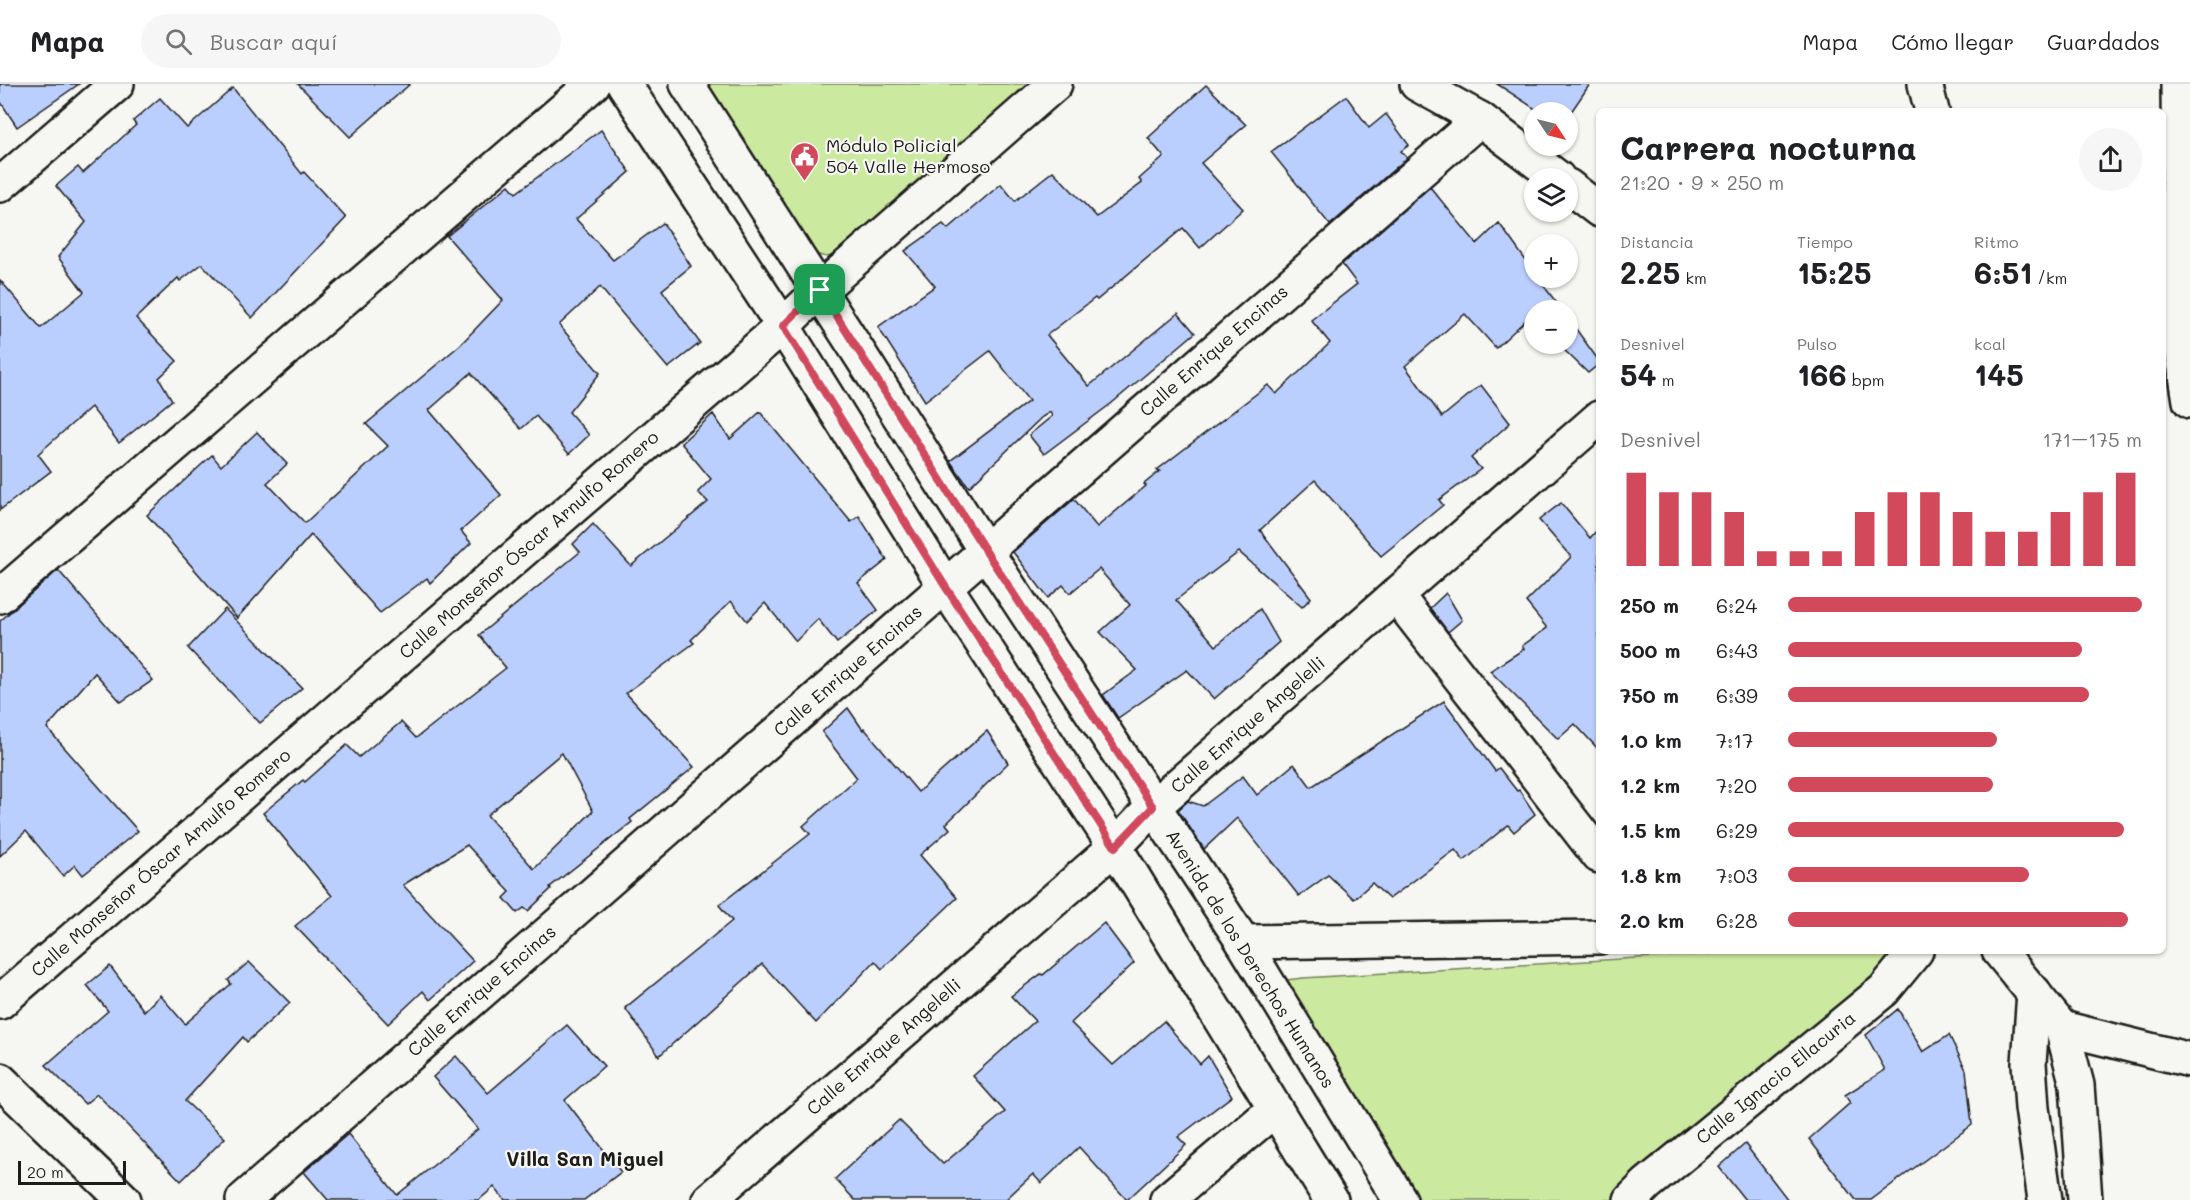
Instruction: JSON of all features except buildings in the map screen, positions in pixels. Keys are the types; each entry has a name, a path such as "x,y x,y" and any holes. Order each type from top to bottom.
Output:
{"street":[{"path":"0,185 117,84"},
{"path":"0,596 593,84"},
{"path":"624,84 783,326 945,586 1115,847 1331,1200"},
{"name":"Avenida de los Derechos Humanos","path":"687,84 985,550 1243,942 1400,1200"},
{"name":"Calle Monseñor Óscar Arnulfo Romero","path":"0,1002 783,326 820,290 1055,84"},
{"path":"1417,84 1480,119 1545,168"},
{"path":"1925,84 1931,108"},
{"path":"2178,84 2171,182 2180,337 2190,401"},
{"name":"Calle Enrique Encinas","path":"243,1200 1480,119"},
{"path":"1578,194 1596,208"},
{"name":"Calle Enrique Angelelli","path":"709,1200 1115,847 1153,807 1596,420"},
{"path":"1396,595 1596,852"},
{"path":"1243,942 1596,937"},
{"name":"Calle Ignacio Ellacuria","path":"1631,1200 1647,1184 1884,990 1914,954"},
{"path":"2002,954 2062,1028 2078,1084 2085,1200"},
{"path":"2034,992 2030,1063 2032,1108 2045,1200"},
{"path":"2062,1028 2190,1060"},
{"path":"0,1080 124,1200"},
{"path":"1167,1200 1275,1109"}],"green space":[{"path":"705,84 1029,84 846,246 832,256 824,257 808,250"},
{"path":"1702,954 1913,954 1642,1200 1400,1200 1276,986 1286,980"}],"place":[{"name":"Módulo Policial 504 Valle Hermoso","path":"805,182"}],"district":[{"name":"Villa San Miguel","path":"585,1159"}],"route":[{"path":"820,290 985,550 1153,807 1115,847 945,586 783,326 820,290"}]}
